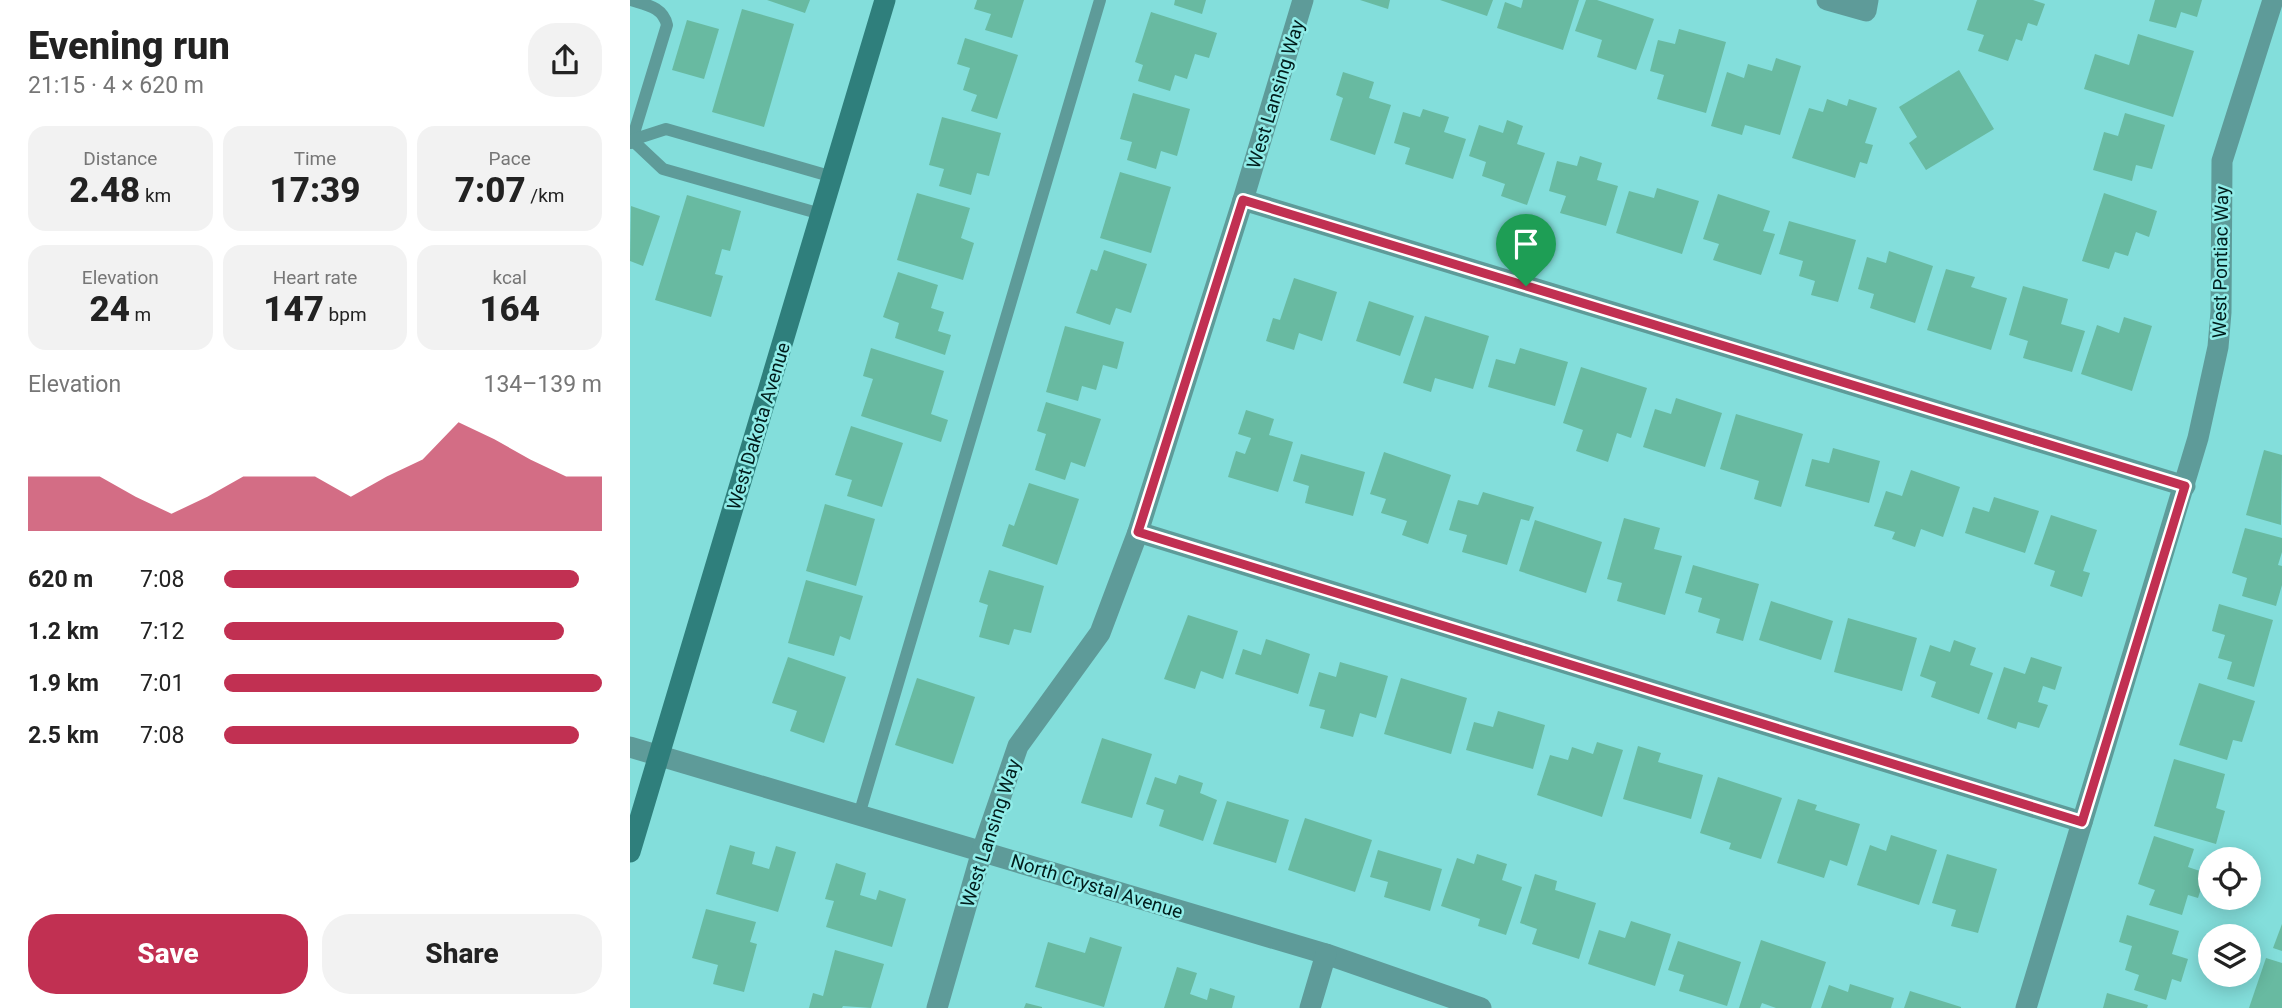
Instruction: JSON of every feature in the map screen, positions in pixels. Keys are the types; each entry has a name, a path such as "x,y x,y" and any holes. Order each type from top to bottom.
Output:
{"street":[{"name":"West Dakota Avenue","path":"630,852 885,0"},
{"name":"West Lansing Way","path":"937,1008 982,851 1018,746 1100,634 1138,532 1303,0"},
{"path":"1827,0 1867,6"},
{"name":"West Pontiac Way","path":"2026,1008 2198,438 2218,347 2221,312 2222,161 2273,0"},
{"path":"1243,200 2185,486"},
{"path":"1138,532 2082,822"},
{"name":"North Crystal Avenue","path":"630,747 1326,954 1480,1008"},
{"path":"1310,1008 1326,954"}],"lane":[{"path":"631,0 657,9 665,15 667,25 631,143"},
{"path":"859,815 1100,0"},
{"path":"631,143 666,129 833,177"},
{"path":"631,143 663,169 821,214"}],"building":[{"path":"767,0 810,0 805,13"},
{"path":"977,0 1024,0 1012,38 985,30 991,14 974,9"},
{"path":"1175,0 1206,0 1202,14 1174,5"},
{"path":"1360,0 1390,0 1388,9"},
{"path":"1440,0 1493,0 1487,16"},
{"path":"1523,0 1579,0 1563,50 1497,28 1505,2 1521,8"},
{"path":"1586,0 1597,0 1654,19 1636,70 1597,57 1602,40 1575,31"},
{"path":"1977,0 2033,0 2045,4 2037,26 2028,23 2022,41 2016,39 2008,61 1978,51 1984,35 1967,30"},
{"path":"2155,0 2202,0 2197,17 2181,12 2176,28 2149,21"},
{"path":"742,9 794,24 764,127 712,112"},
{"path":"1151,12 1217,33 1209,58 1195,54 1187,79 1175,75 1170,91 1138,81 1143,65 1135,62"},
{"path":"687,20 719,29 704,79 672,70"},
{"path":"1679,29 1726,42 1706,113 1657,99 1664,75 1650,71 1658,40 1675,44"},
{"path":"2138,34 2194,51 2173,117 2084,89 2095,54 2129,65"},
{"path":"965,38 1018,55 997,119 971,111 977,95 963,90 970,68 957,64"},
{"path":"1776,58 1801,66 1780,135 1745,125 1742,135 1711,126 1727,72 1744,78 1748,64 1772,71"},
{"path":"1959,70 1994,129 1926,170 1909,143 1917,137 1899,107"},
{"path":"1343,72 1374,82 1369,98 1391,105 1375,155 1330,140 1343,98 1336,95"},
{"path":"1133,93 1190,109 1177,156 1161,151 1156,169 1127,160 1132,142 1120,139"},
{"path":"1827,99 1847,106 1849,99 1877,108 1865,143 1873,145 1867,164 1860,162 1855,178 1792,158 1809,108 1823,112"},
{"path":"1423,109 1449,117 1444,132 1466,139 1453,179 1405,164 1410,148 1394,143 1403,112 1420,117"},
{"path":"2125,113 2165,125 2152,169 2136,165 2132,181 2093,170 2104,132 2118,136"},
{"path":"942,117 1001,133 989,176 977,173 971,195 939,186 944,169 929,165"},
{"path":"1507,120 1523,126 1517,144 1545,153 1527,205 1501,196 1505,184 1482,176 1486,162 1469,156 1479,125 1503,133"},
{"path":"1580,156 1602,163 1597,180 1618,186 1606,226 1560,213 1566,196 1549,191 1557,161 1577,166"},
{"path":"1120,172 1171,187 1151,253 1100,238"},
{"path":"1657,188 1699,201 1682,254 1616,233 1629,191 1654,198"},
{"path":"917,193 970,208 961,238 974,243 963,280 897,260"},
{"path":"2104,193 2157,211 2149,237 2136,232 2128,256 2115,252 2109,269 2082,261"},
{"path":"1718,194 1770,211 1763,231 1775,234 1761,275 1713,260 1719,244 1703,239"},
{"path":"687,195 741,211 730,251 722,249 715,274 723,276 711,317 655,300"},
{"path":"631,206 660,216 643,266 630,261"},
{"path":"1789,221 1856,240 1838,302 1811,295 1815,281 1799,276 1803,261 1779,254"},
{"path":"1104,250 1147,264 1131,313 1116,308 1110,325 1076,313 1091,269 1097,271"},
{"path":"1889,251 1933,266 1915,323 1870,308 1874,294 1858,289 1867,257 1886,263"},
{"path":"1946,269 1975,277 1971,287 2007,298 1991,350 1927,330"},
{"path":"898,272 938,285 931,308 944,312 938,331 951,335 945,355 895,338 899,323 883,317"},
{"path":"1294,278 1337,292 1322,341 1299,333 1294,350 1266,341 1273,318 1280,320"},
{"path":"2023,286 2068,299 2061,324 2085,331 2072,372 2023,358 2028,341 2009,335"},
{"path":"1369,301 1414,316 1400,356 1356,341"},
{"path":"1425,316 1489,336 1473,389 1435,378 1431,392 1403,383"},
{"path":"2124,317 2152,326 2132,391 2081,374 2097,325 2119,333"},
{"path":"1065,326 1124,342 1117,369 1103,365 1096,390 1082,386 1078,401 1046,392"},
{"path":"871,348 944,371 931,414 948,420 941,442 861,416 873,379 863,376"},
{"path":"1520,348 1568,362 1555,406 1488,387 1496,359 1515,364"},
{"path":"1581,367 1647,388 1631,438 1617,433 1608,462 1576,451 1583,430 1563,423"},
{"path":"1676,398 1722,413 1705,467 1643,447 1655,409 1671,414"},
{"path":"1046,402 1101,419 1085,467 1071,462 1065,480 1035,470 1046,434 1037,431"},
{"path":"1246,410 1274,419 1269,435 1293,442 1278,492 1228,477 1236,451 1245,454 1251,438 1238,434"},
{"path":"1736,414 1803,434 1781,507 1754,499 1759,481 1720,469"},
{"path":"851,426 903,443 882,507 847,496 852,480 835,475"},
{"path":"1833,448 1880,461 1869,503 1805,486 1812,459 1829,463"},
{"path":"2264,450 2282,455 2281,525 2246,515"},
{"path":"1384,452 1451,475 1428,544 1402,535 1407,521 1381,513 1386,499 1370,494"},
{"path":"1301,454 1365,472 1353,516 1305,503 1309,486 1293,481"},
{"path":"1911,470 1960,487 1943,537 1921,529 1915,547 1892,539 1895,532 1874,526 1886,491 1902,496"},
{"path":"1029,483 1079,499 1057,565 1002,546 1009,524 1014,526"},
{"path":"1483,492 1534,507 1529,521 1521,519 1507,565 1462,552 1467,535 1449,530 1458,500 1478,505"},
{"path":"1994,497 2039,511 2025,553 1965,533 1973,507 1989,512"},
{"path":"825,504 875,519 856,586 806,571"},
{"path":"2051,515 2097,530 2083,571 2090,573 2082,597 2050,586 2055,571 2034,564"},
{"path":"1624,518 1660,528 1654,549 1682,556 1665,615 1617,601 1622,583 1607,579"},
{"path":"1535,520 1602,542 1586,593 1519,571"},
{"path":"2245,528 2282,538 2278,565 2282,566 2282,585 2276,606 2242,596 2247,578 2232,573"},
{"path":"1693,565 1759,584 1743,641 1716,633 1720,619 1698,612 1702,598 1685,593"},
{"path":"989,570 1044,586 1031,633 1014,629 1009,645 979,637 988,605 979,602"},
{"path":"806,580 863,596 850,640 840,636 834,656 788,643"},
{"path":"1771,601 1833,621 1821,660 1759,640"},
{"path":"2219,604 2273,620 2254,687 2227,679 2232,662 2218,658 2225,635 2212,631"},
{"path":"1188,615 1238,631 1223,679 1201,671 1195,689 1164,679"},
{"path":"1848,618 1917,638 1902,691 1834,672"},
{"path":"1266,639 1310,654 1298,694 1235,674 1243,649 1261,655"},
{"path":"1954,640 1976,648 1970,665 1993,673 1979,714 1931,697 1936,682 1920,676 1930,645 1950,652"},
{"path":"788,657 846,677 824,743 790,731 797,711 772,703"},
{"path":"2031,657 2062,667 2055,690 2043,686 2038,702 2048,705 2039,728 2018,722 2016,729 1987,719 2004,667 2025,674"},
{"path":"1340,662 1388,676 1376,718 1360,713 1353,737 1320,728 1325,710 1309,706 1319,672 1336,677"},
{"path":"917,678 975,697 953,764 895,745"},
{"path":"1401,678 1467,698 1451,754 1384,734"},
{"path":"2199,683 2255,701 2242,742 2233,740 2227,760 2179,745"},
{"path":"1498,711 1545,725 1533,769 1466,750 1474,722 1493,727"},
{"path":"1102,738 1152,754 1132,818 1081,803"},
{"path":"1597,742 1623,750 1602,817 1537,795 1550,755 1568,760 1572,747 1593,754"},
{"path":"1638,746 1661,753 1658,762 1703,775 1691,819 1623,799"},
{"path":"2174,759 2225,774 2216,808 2225,811 2216,844 2154,826"},
{"path":"1179,775 1203,783 1200,793 1217,800 1203,841 1159,826 1164,810 1146,804 1155,777 1176,784"},
{"path":"1718,777 1782,798 1761,859 1729,849 1731,843 1700,833"},
{"path":"1798,799 1817,805 1815,810 1860,824 1847,866 1830,860 1824,878 1777,863"},
{"path":"1227,801 1289,820 1276,863 1213,844"},
{"path":"1305,818 1372,840 1355,892 1288,870"},
{"path":"1891,835 1937,850 1919,905 1857,885 1870,845 1886,851"},
{"path":"2154,836 2194,849 2188,867 2198,870 2198,898 2188,895 2182,915 2149,905 2155,890 2138,884"},
{"path":"730,845 755,852 752,864 769,869 776,846 796,852 778,912 716,894"},
{"path":"1378,850 1442,869 1430,911 1384,897 1388,882 1370,877"},
{"path":"1477,854 1507,864 1502,880 1522,887 1506,935 1478,926 1480,919 1441,906 1457,858 1474,864"},
{"path":"1947,854 1997,869 1978,933 1951,926 1956,910 1932,903"},
{"path":"836,863 866,873 860,895 876,900 879,890 906,899 892,947 826,927 834,901 825,899"},
{"path":"1535,874 1557,881 1555,890 1596,903 1579,959 1532,944 1537,929 1520,923"},
{"path":"706,909 756,922 750,942 757,944 744,992 713,984 718,965 692,958"},
{"path":"2127,915 2179,931 2172,954 2188,959 2181,982 2172,979 2166,1000 2134,990 2139,975 2125,970 2132,946 2119,942"},
{"path":"1631,921 1671,934 1655,986 1588,964 1599,930 1625,938"},
{"path":"2282,924 2282,951 2273,948"},
{"path":"1090,937 1122,947 1104,1007 1035,987 1048,942 1085,953"},
{"path":"1761,940 1826,962 1811,1008 1776,1008 1762,1003 1760,1008 1739,1008"},
{"path":"1678,941 1741,962 1727,1006 1679,991 1684,975 1668,970"},
{"path":"835,950 884,964 871,1008 809,1008 813,993 823,996"},
{"path":"2266,958 2282,963 2282,1008 2249,1008 2256,987 2261,987 2261,973"},
{"path":"1177,967 1197,973 1190,994 1207,1000 1210,988 1235,996 1232,1008 1164,1008"},
{"path":"1850,984 1894,998 1891,1008 1821,1008 1829,985 1848,992"},
{"path":"1910,991 1961,1007 1961,1008 1904,1008"},
{"path":"2107,993 2148,1005 2147,1008 2103,1008"},
{"path":"1026,1003 1042,1007 1042,1008 1024,1008"}],"route":[{"path":"1243,200 1526,286 2185,486 2082,822 1138,532 1243,200"}]}
